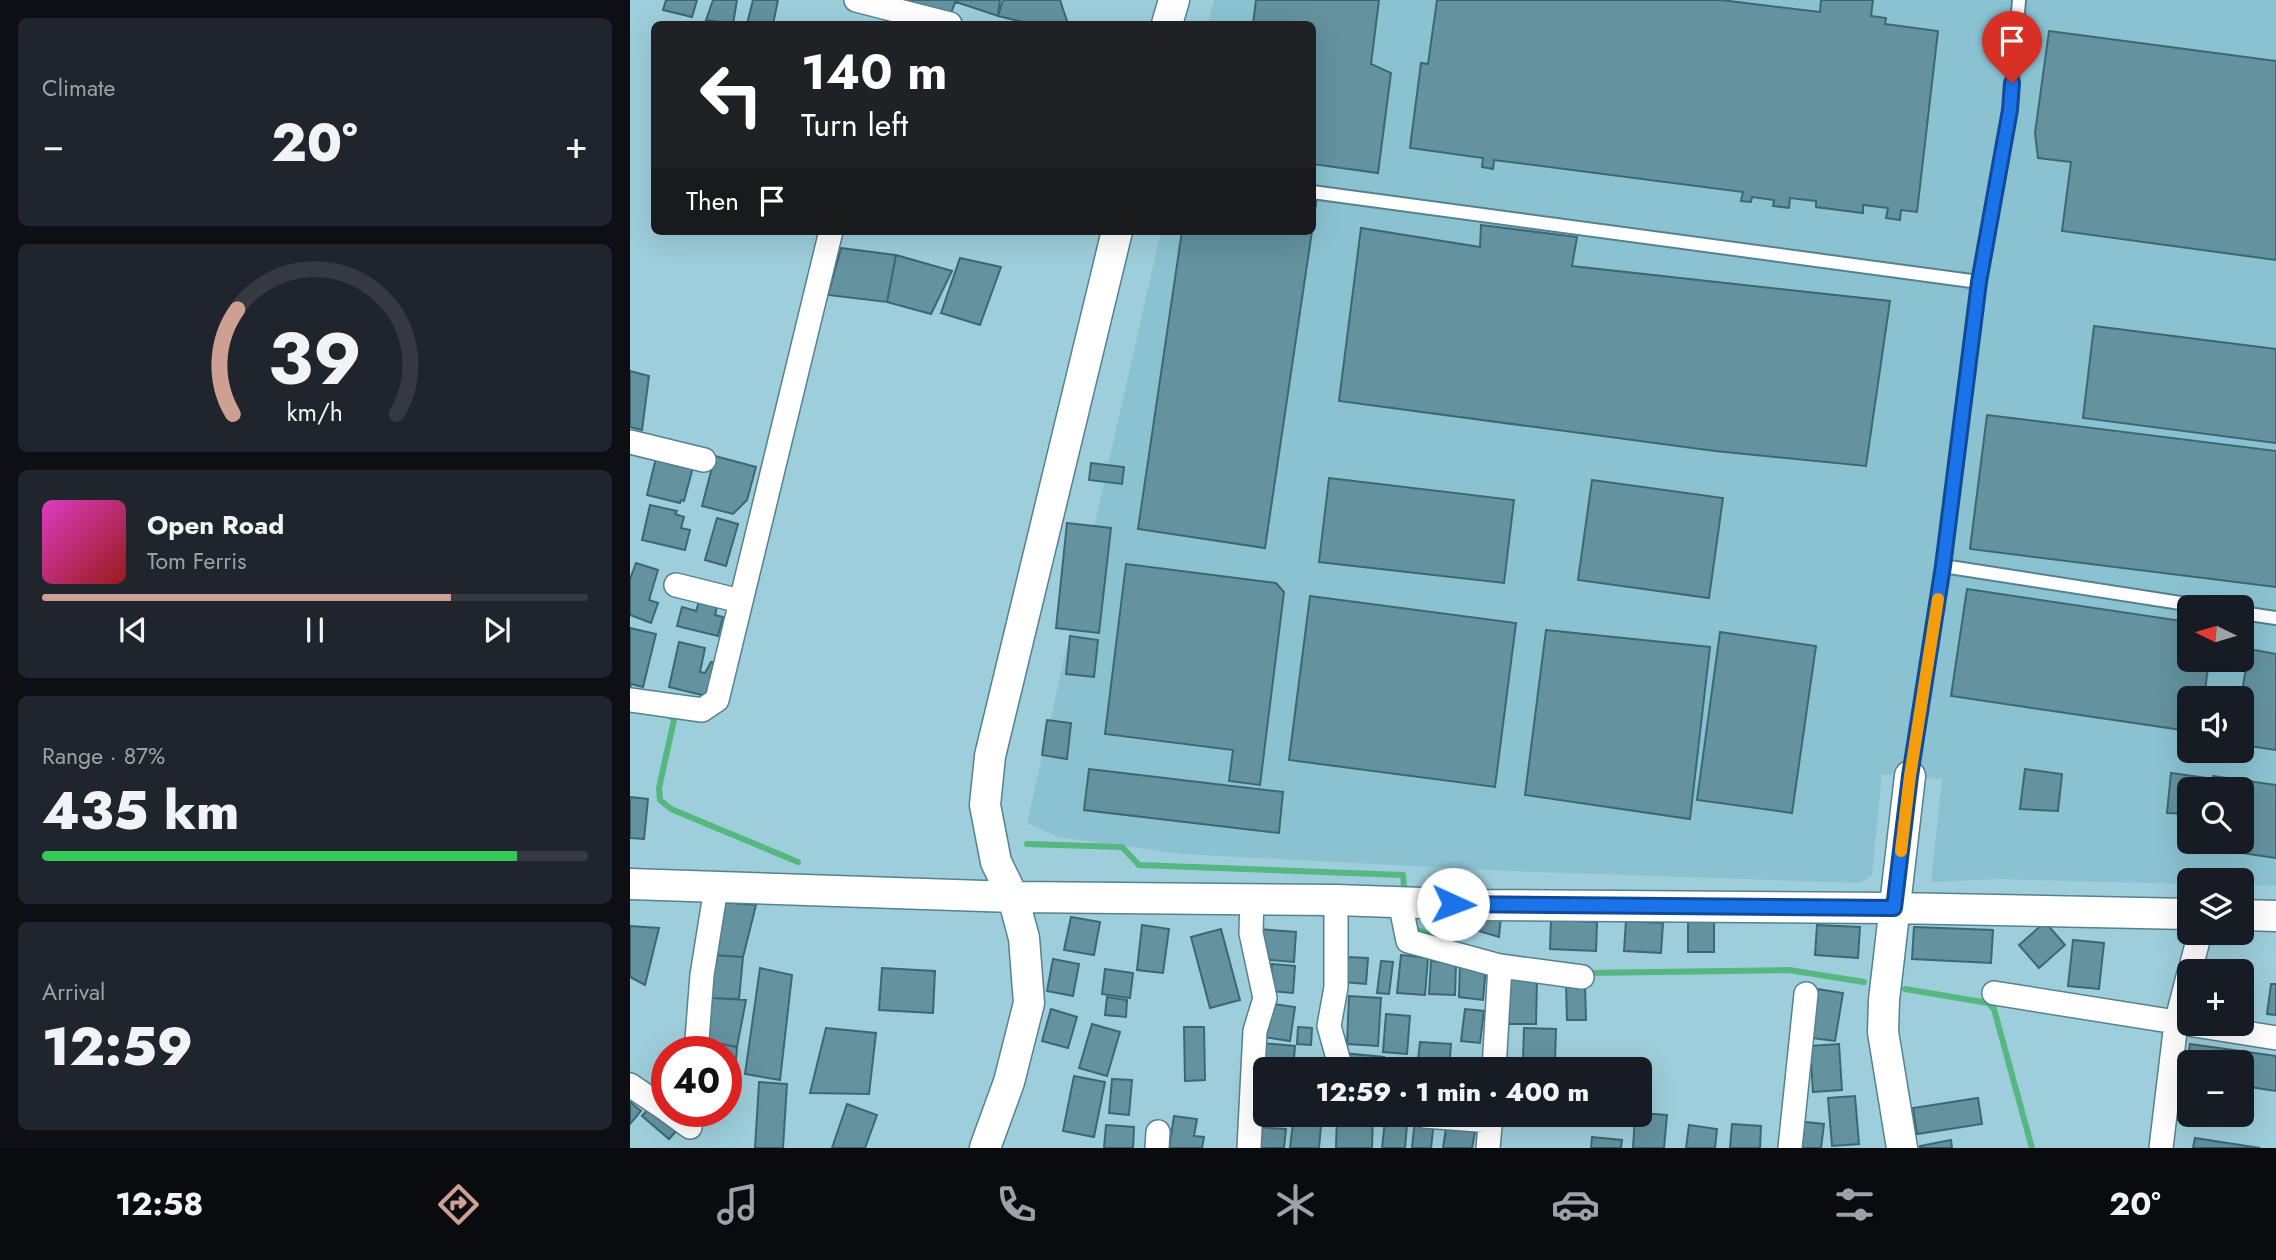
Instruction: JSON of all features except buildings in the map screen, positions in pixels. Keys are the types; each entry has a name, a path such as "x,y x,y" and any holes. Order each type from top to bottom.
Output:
{"street":[{"path":"856,0 885,11 935,21"},
{"path":"1168,21 1174,0"},
{"path":"630,700 702,710 717,700 830,235"},
{"path":"985,1148 1009,1082 1029,1003 1024,938 1013,897 996,862 985,805 990,756 1116,235"},
{"path":"630,442 704,460"},
{"path":"677,584 740,601"},
{"path":"1902,1148 1883,1032 1884,1000 1910,776"},
{"path":"630,884 1013,897 2177,914"},
{"path":"697,1036 702,975 716,888"},
{"path":"1249,1148 1255,1031 1265,998 1251,933 1252,899"},
{"path":"1336,900 1336,987 1329,1026 1338,1057"},
{"path":"1400,902 1408,941 1500,966 1582,977"},
{"path":"2254,915 2276,916"},
{"path":"1495,1057 1500,966"},
{"path":"1994,993 2276,1038"},
{"path":"1790,1148 1806,994"},
{"path":"2161,1148 2177,1019"},
{"path":"630,1085 651,1100"},
{"path":"1488,1148 1490,1127"}],"lane":[{"path":"1910,776 1943,566 1979,282 2010,110 2019,0"},
{"path":"1316,193 1979,282"},
{"path":"1943,566 2177,602"},
{"path":"2254,615 2276,618"}],"shaded area":[{"path":"1214,0 2276,0 2276,886 2254,885 2254,868 2177,868 2177,884 1998,879 1931,882 1942,779 1882,774 1872,875 1860,883 1508,871 1182,854 1058,837 1027,823 1160,235 1316,235 1316,21 1209,21"}],"waterway":[{"path":"670,714 674,720 659,788 660,800 671,809 798,862"},
{"path":"1027,844 1122,847 1139,865 1403,875 1404,887"},
{"path":"1418,930 1432,936"},
{"path":"1585,973 1789,970 1864,982"},
{"path":"1905,989 1988,1003 1994,1009 2032,1148"}],"slow traffic":[{"path":"1901,851 1938,599"}],"route":[{"path":"1453,904 1894,908 1910,776 1943,566 1979,282 2010,110 2012,83"}]}
